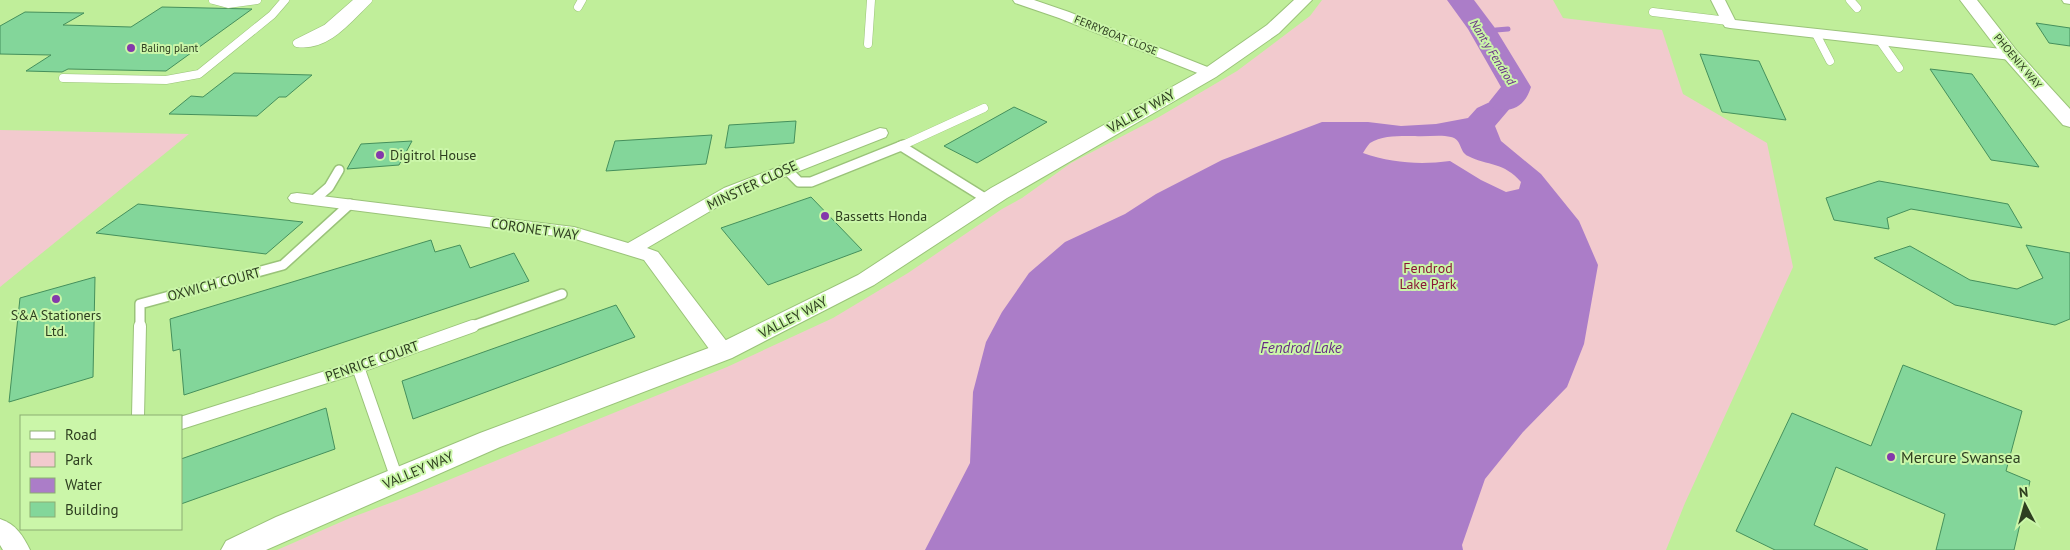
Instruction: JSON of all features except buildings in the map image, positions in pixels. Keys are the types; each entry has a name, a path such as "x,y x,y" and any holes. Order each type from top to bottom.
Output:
{"street":[{"name":"FERRYBOAT CLOSE","path":"1020,0 1064,15 1210,73"},
{"name":"VALLEY WAY","path":"237,550 287,526 490,440 723,352 866,280 988,200 1210,73 1273,29 1304,0"},
{"path":"1718,0 1730,24 2011,55"},
{"name":"PHOENIX WAY","path":"1968,0 2011,55 2070,121"},
{"name":"MINSTER CLOSE","path":"630,250 730,192 880,132"},
{"name":"CORONET WAY","path":"305,199 574,233 651,256 723,352"},
{"path":"0,529 9,537 17,550"}],"lane":[{"path":"213,0 216,3 229,3 257,0"},
{"path":"63,78 166,80 199,74 272,14 285,0"},
{"path":"359,0 327,28 297,43 304,46 318,44 368,0"},
{"path":"868,44 871,0"},
{"path":"1850,0 1857,8"},
{"path":"1653,12 1728,21"},
{"path":"1816,34 1830,61"},
{"path":"1880,41 1899,68"},
{"path":"786,169 799,182 811,182 901,146 984,108"},
{"path":"901,146 988,200"},
{"path":"305,199 329,187 339,170"},
{"name":"OXWICH COURT","path":"138,415 140,304 283,265 350,204"},
{"name":"PENRICE COURT","path":"182,423 358,367 562,294"},
{"path":"358,367 397,479"}],"shaded area":[{"path":"0,0 2070,0 2070,550 0,550"}],"green space":[{"name":"Fendrod Lake Park","path":"1322,0 1553,0 1563,18 1662,30 1683,94 1767,143 1793,267 1685,503 1666,550 277,550 350,518 414,494 727,367 833,318 908,273 1002,209 1022,198 1071,163 1159,117 1237,71 1310,16"},
{"path":"0,130 189,134 0,287"}],"water":[{"name":"Fendrod Lake","path":"1492,101 1505,102 1512,106 1495,126 1501,141 1541,174 1579,221 1598,265 1584,344 1567,387 1523,432 1485,479 1462,545 1463,550 925,550 970,463 973,392 986,342 1002,312 1029,273 1065,242 1125,214 1156,194 1222,160 1322,122 1368,122 1401,126 1436,124 1468,118 1477,108","holes":["1398,136 1442,136 1455,138 1463,152 1468,156 1502,168 1515,176 1521,182 1519,189 1506,192 1481,180 1450,161 1406,162 1363,153 1370,143 1375,140"]}],"waterway":[{"name":"Nant y Fendrod","path":"1460,0 1481,28 1516,87 1513,96 1505,102"},
{"path":"1485,35 1496,30 1508,29"}],"place":[{"name":"Baling plant","path":"131,48"},
{"name":"Digitrol House","path":"380,155"},
{"name":"Bassetts Honda","path":"825,216"},
{"name":"S&A Stationers Ltd.","path":"56,299"},
{"name":"Mercure Swansea","path":"1891,457"}]}
